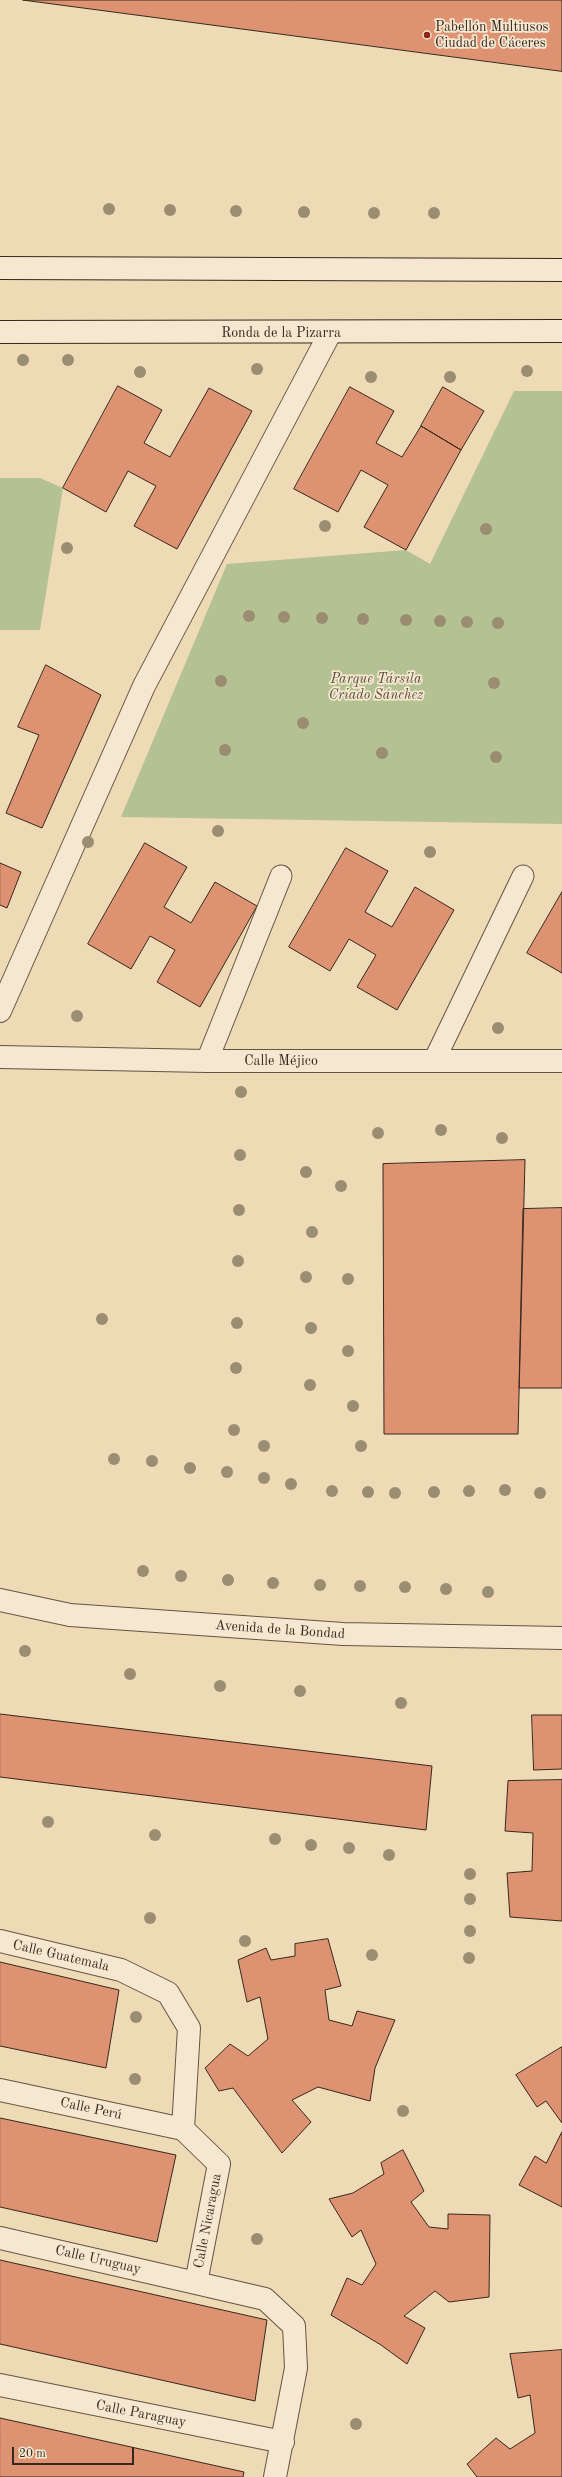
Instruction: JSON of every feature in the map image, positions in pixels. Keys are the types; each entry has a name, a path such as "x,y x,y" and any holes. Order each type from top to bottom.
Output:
{"street":[{"path":"0,268 562,270"},
{"name":"Ronda de la Pizarra","path":"0,332 562,332"},
{"path":"0,1011 144,686 330,333"},
{"name":"Calle Méjico","path":"0,1057 207,1061 562,1061"},
{"name":"Avenida de la Bondad","path":"0,1600 70,1615 343,1634 562,1638"},
{"name":"Calle Guatemala","path":"0,1941 121,1970 168,1992 189,2028 183,2129"},
{"name":"Calle Perú","path":"0,2090 183,2129"},
{"name":"Calle Nicaragua","path":"183,2129 219,2164 196,2283 265,2299 294,2326 296,2368 283,2442 275,2477"},
{"name":"Calle Uruguay","path":"0,2238 196,2283"},
{"name":"Calle Paraguay","path":"0,2385 283,2442"}],"lane":[{"path":"207,1061 281,876"},
{"path":"434,1061 523,876"}],"green space":[{"name":"Parque Társila Criado Sánchez","path":"514,391 562,391 562,824 121,817 227,564 406,550 430,564"},
{"path":"0,478 40,478 63,488 40,630 0,630"}],"building":[{"name":"Pabellón Multiusos Ciudad de Cáceres","path":"23,0 562,0 562,71"},
{"path":"118,386 162,410 144,443 170,457 209,388 252,411 177,549 134,526 156,486 128,471 106,512 63,488"},
{"path":"350,387 394,411 376,443 402,457 421,426 461,450 406,550 364,527 388,485 361,470 338,512 294,489"},
{"path":"443,387 484,411 461,450 421,426"},
{"path":"46,665 101,695 42,828 6,813 39,735 18,727"},
{"path":"145,843 187,867 164,907 191,923 215,882 257,906 200,1007 157,982 175,950 150,936 131,969 88,944"},
{"path":"346,848 388,871 365,912 392,927 415,887 454,910 397,1010 357,987 376,955 349,939 330,971 289,947"},
{"path":"0,863 21,872 7,908 0,905"},
{"path":"562,892 562,973 527,953"},
{"path":"525,1160 518,1434 384,1434 383,1164"},
{"path":"562,1208 562,1388 519,1388 523,1209"},
{"path":"0,1714 432,1766 426,1830 0,1777"},
{"path":"532,1715 562,1715 562,1769 534,1770"},
{"path":"562,1780 562,1921 510,1917 507,1873 532,1871 533,1833 505,1831 508,1781"},
{"path":"328,1939 341,1986 325,1990 329,2020 352,2026 357,2011 395,2020 375,2068 370,2101 318,2087 292,2100 311,2122 282,2153 233,2088 219,2091 205,2068 230,2044 248,2056 268,2039 260,1997 247,2002 238,1960 266,1948 271,1960 295,1956 295,1944"},
{"path":"0,1962 119,1990 106,2068 0,2046"},
{"path":"562,2047 562,2123 546,2101 537,2107 516,2075"},
{"path":"0,2118 176,2155 157,2242 0,2207"},
{"path":"562,2132 562,2207 519,2185 535,2156 546,2163"},
{"path":"403,2150 424,2191 411,2202 429,2227 448,2229 448,2214 490,2215 489,2297 449,2302 435,2291 404,2316 425,2328 407,2364 381,2345 331,2315 347,2278 362,2285 376,2264 361,2230 352,2237 329,2199 353,2193 384,2174 381,2163"},
{"path":"0,2260 267,2320 255,2401 0,2344"},
{"path":"562,2350 562,2477 477,2477 467,2464 496,2438 510,2449 535,2433 530,2395 518,2398 510,2354"},
{"path":"0,2418 244,2472 243,2477 0,2477"}],"place":[{"name":"Pabellón Multiusos Ciudad de Cáceres","path":"427,35"}]}
